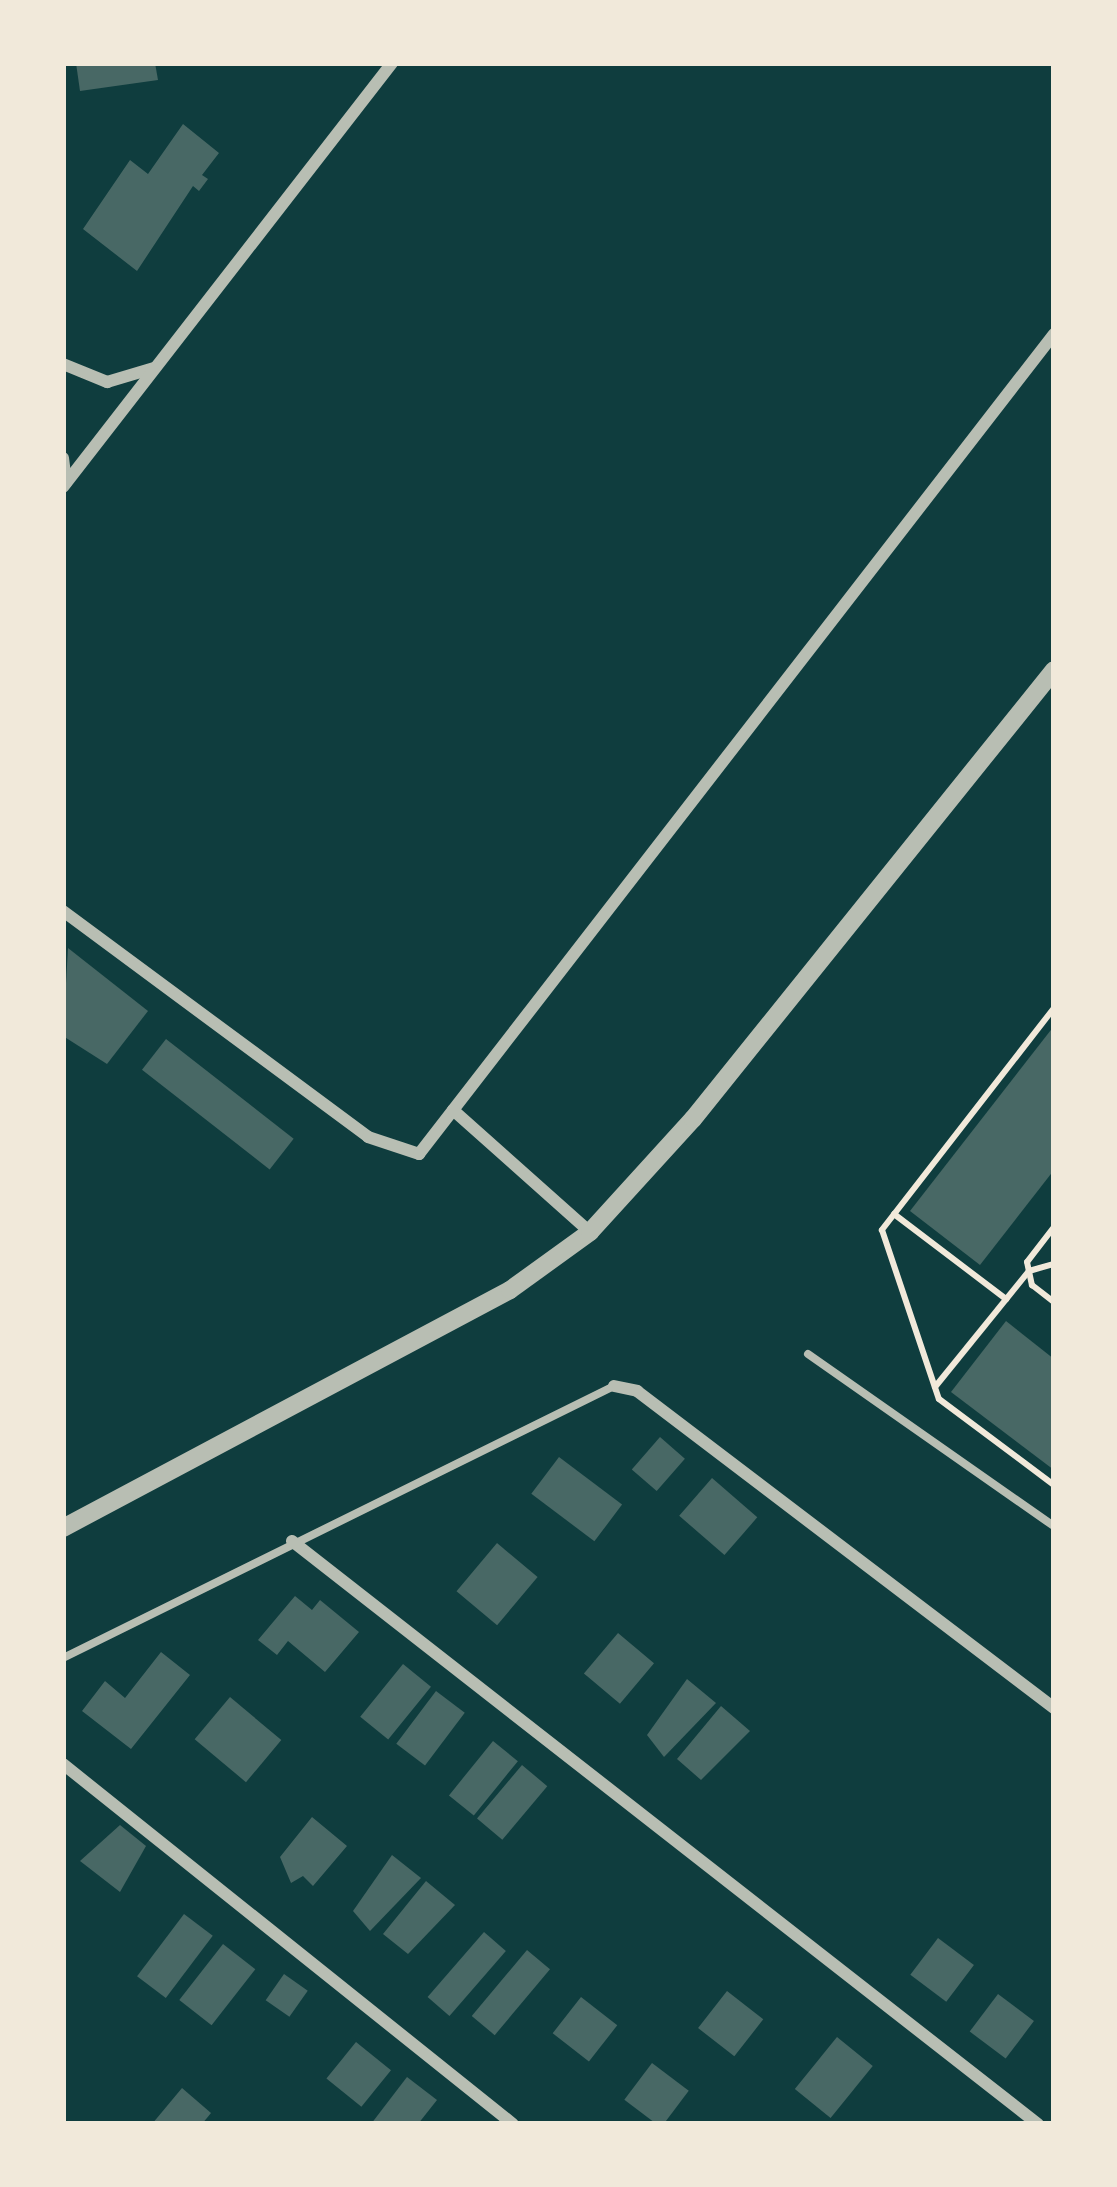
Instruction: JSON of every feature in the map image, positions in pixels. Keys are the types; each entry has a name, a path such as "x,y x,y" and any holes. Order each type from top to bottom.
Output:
{"street":[{"path":"65,485 392,63"},
{"path":"63,911 368,1137 419,1154 1054,334"},
{"path":"63,364 107,382 160,365"},
{"path":"63,458 65,485"},
{"path":"63,1528 510,1290 590,1232 693,1119 1054,670"},
{"path":"453,1109 590,1232"},
{"path":"614,1386 637,1391 1054,1708"},
{"path":"292,1541 1038,2124"},
{"path":"63,1764 513,2124"}],"lane":[{"path":"808,1354 1054,1526"},
{"path":"63,1658 614,1386"}],"path":[{"path":"1054,1008 882,1230 939,1399 1054,1485"},
{"path":"894,1214 1006,1299"},
{"path":"935,1387 1029,1270 1054,1227"},
{"path":"1029,1270 1054,1264"},
{"path":"1029,1270 1031,1285 1054,1302"}],"building":[{"path":"76,63 155,63 158,80 80,91"},
{"path":"183,124 219,153 202,175 208,179 199,191 193,186 137,271 83,229 130,160 148,174"},
{"path":"68,948 148,1011 107,1064 63,1036"},
{"path":"1054,1026 1054,1170 980,1265 910,1211"},
{"path":"166,1039 294,1139 270,1169 142,1070"},
{"path":"1006,1321 1054,1359 1054,1470 951,1392"},
{"path":"660,1437 685,1459 657,1491 632,1469"},
{"path":"559,1457 622,1505 594,1541 531,1494"},
{"path":"712,1478 757,1517 724,1555 679,1516"},
{"path":"497,1543 538,1577 497,1625 457,1591"},
{"path":"295,1596 312,1610 320,1600 359,1632 325,1672 288,1641 277,1655 258,1640"},
{"path":"618,1633 654,1663 620,1704 584,1674"},
{"path":"161,1652 190,1675 131,1749 82,1711 105,1681 125,1698"},
{"path":"403,1664 431,1687 388,1740 360,1717"},
{"path":"687,1679 716,1703 664,1757 647,1735"},
{"path":"436,1691 465,1713 425,1765 396,1744"},
{"path":"230,1697 281,1740 246,1782 195,1739"},
{"path":"721,1706 750,1731 701,1780 677,1759"},
{"path":"493,1741 518,1761 474,1816 449,1795"},
{"path":"522,1765 547,1786 502,1840 477,1819"},
{"path":"312,1817 347,1846 313,1886 303,1876 291,1883 280,1857"},
{"path":"120,1825 146,1846 120,1892 80,1861"},
{"path":"392,1855 421,1878 370,1931 353,1911"},
{"path":"426,1881 455,1905 408,1954 383,1934"},
{"path":"184,1914 213,1936 166,1998 137,1976"},
{"path":"484,1932 506,1951 449,2016 428,1997"},
{"path":"938,1938 974,1965 946,2002 910,1975"},
{"path":"223,1944 255,1969 212,2025 179,2000"},
{"path":"527,1950 550,1969 495,2035 472,2016"},
{"path":"284,1974 308,1991 289,2017 266,2000"},
{"path":"727,1991 763,2019 734,2056 698,2028"},
{"path":"998,1994 1034,2021 1006,2059 970,2032"},
{"path":"581,1997 617,2025 589,2062 553,2033"},
{"path":"837,2037 873,2066 831,2118 795,2089"},
{"path":"356,2042 391,2070 361,2107 326,2079"},
{"path":"652,2063 689,2091 664,2124 657,2124 624,2100"},
{"path":"407,2077 437,2100 418,2124 371,2124"},
{"path":"182,2088 211,2113 202,2124 152,2124"}]}
